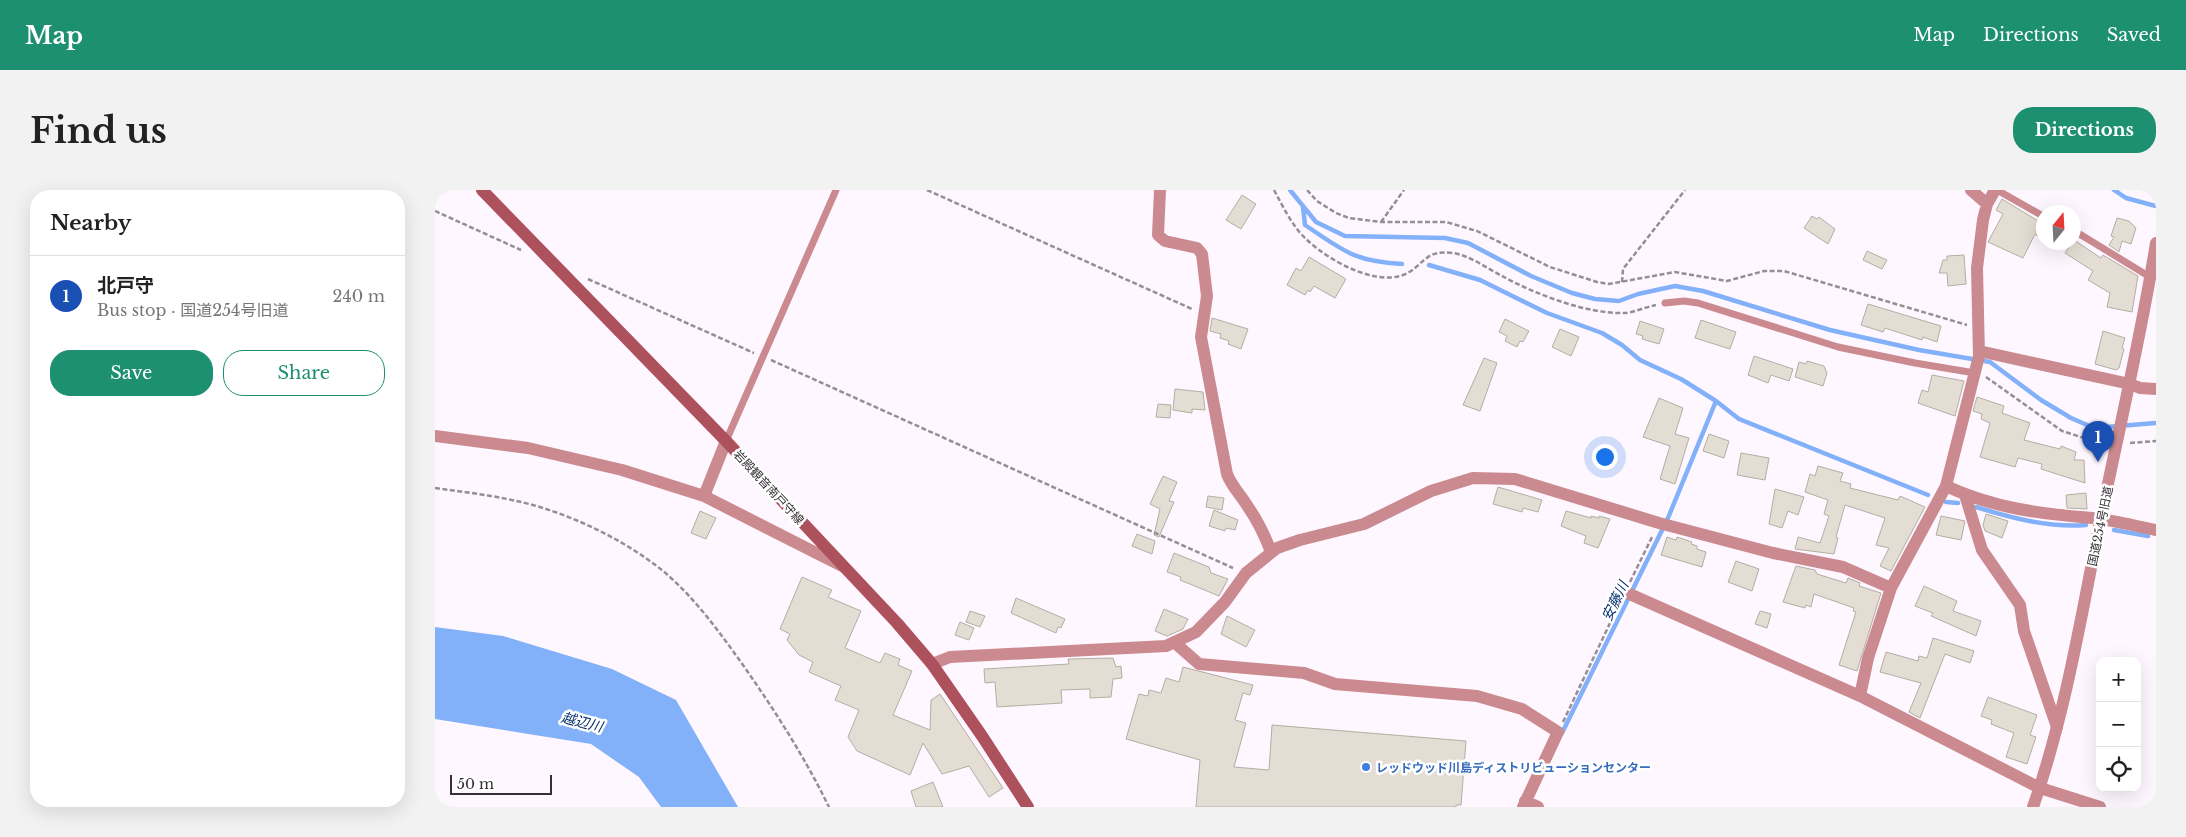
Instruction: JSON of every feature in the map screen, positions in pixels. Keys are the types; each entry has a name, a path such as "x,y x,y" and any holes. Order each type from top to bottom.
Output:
{"main road":[{"name":"岩殿観音南戸守線","path":"482,190 726,441 932,664 1029,807"}],"street":[{"path":"1160,190 1158,235 1165,241 1197,248 1202,254 1207,296 1201,337 1227,474 1231,484 1262,529 1271,552"},
{"path":"1971,190 1987,204"},
{"path":"1860,696 1868,658 1891,588 1946,486 1961,422 1979,374 1977,268 1987,204 1996,190"},
{"name":"国道254号旧道","path":"2033,807 2057,727 2101,520 2123,440 2124,409 2156,243"},
{"path":"1979,351 2156,389"},
{"path":"435,436 528,448 622,470 704,496 845,568"},
{"path":"704,496 726,441"},
{"path":"932,664 950,657 1119,650 1166,646 1196,632 1225,602 1246,573 1271,552 1295,541 1364,524 1431,490 1473,478 1515,479 1659,523 1773,553 1843,567 1891,588"},
{"path":"1946,486 1965,495 2011,509 2067,518 2101,520 2156,530"},
{"path":"1965,495 1982,550 2020,605 2024,630 2057,727"},
{"path":"1625,592 1860,696 2040,788 2099,807"},
{"path":"1174,642 1199,664 1304,673 1335,684 1477,696 1522,709 1558,732 1524,804 1538,807"}],"lane":[{"path":"726,441 836,190"},
{"path":"1996,190 2036,212"},
{"path":"2081,235 2150,277"},
{"path":"1665,303 1684,301 1698,303 1844,348 1915,364 1979,374"}],"path":[{"path":"927,190 1204,315"},
{"path":"1274,190 1292,221 1303,235 1345,266 1364,273 1387,276 1402,275 1432,254 1453,253 1467,258 1528,290 1557,301 1623,313 1665,303"},
{"path":"1307,190 1317,201 1336,213 1362,221 1446,222 1477,232 1550,267 1585,279 1609,284 1675,272 1727,281 1764,271 1784,271 1979,327"},
{"path":"1381,222 1405,190"},
{"path":"1622,282 1623,269 1685,190"},
{"path":"435,211 525,252"},
{"path":"587,279 1246,573"},
{"path":"1979,374 2062,430 2104,445"},
{"path":"2123,440 2156,441"},
{"path":"435,488 510,499 544,509 604,533 659,568 709,620 764,694 797,745 829,807"},
{"path":"1558,732 1659,523"}],"water":[{"name":"越辺川","path":"435,627 503,636 612,669 676,700 738,807 661,807 639,777 591,744 435,719"}],"building":[{"path":"1242,195 1256,204 1241,229 1226,220"},
{"path":"2002,199 2036,220 2036,235 2023,258 1988,242 2003,214 1996,210"},
{"path":"1812,216 1817,219 1819,217 1835,229 1828,244 1804,228"},
{"path":"2117,218 2129,221 2136,228 2131,244 2122,241 2119,252 2109,245 2114,237 2111,236"},
{"path":"2081,245 2101,258 2103,255 2138,276 2132,312 2107,307 2110,293 2088,280 2093,271 2065,253 2067,250 2081,250"},
{"path":"1867,251 1887,260 1882,269 1863,260"},
{"path":"1964,255 1966,284 1948,286 1947,273 1939,273 1943,260 1947,260 1947,256"},
{"path":"1309,257 1346,279 1335,298 1314,286 1305,295 1287,285 1296,268 1301,271"},
{"path":"1868,304 1941,326 1937,342 1923,337 1922,340 1885,328 1883,332 1861,325"},
{"path":"1212,318 1248,329 1241,349 1228,344 1229,341 1220,338 1221,334 1210,331"},
{"path":"1505,319 1529,331 1523,342 1520,341 1517,347 1505,341 1507,336 1499,332"},
{"path":"1701,320 1736,332 1730,349 1695,338"},
{"path":"1640,321 1664,329 1659,344 1642,339 1643,336 1636,334"},
{"path":"1560,329 1579,337 1571,356 1552,347"},
{"path":"2103,331 2125,338 2119,368 2116,370 2095,364"},
{"path":"1754,356 1793,369 1789,381 1771,375 1768,383 1748,375"},
{"path":"1484,358 1497,363 1480,411 1463,405"},
{"path":"1807,361 1824,366 1827,373 1823,386 1795,377 1799,362 1806,364"},
{"path":"1932,375 1964,381 1955,416 1918,403 1922,390 1928,392"},
{"path":"1175,389 1203,392 1205,410 1192,409 1192,413 1173,410"},
{"path":"1977,397 2004,406 2002,413 2030,423 2024,440 2060,449 2061,446 2076,452 2074,460 2084,460 2085,483 2041,469 2042,464 2018,458 2015,467 1980,457 1990,423 1981,419 1982,414 1973,411"},
{"path":"1659,398 1683,408 1675,434 1689,438 1675,484 1660,479 1670,446 1643,437"},
{"path":"1158,404 1171,405 1170,418 1156,417"},
{"path":"1709,434 1729,441 1724,458 1703,451"},
{"path":"1741,453 1769,458 1765,480 1737,475"},
{"path":"1818,466 1843,473 1840,481 1851,484 1850,488 1898,500 1900,496 1925,507 1891,571 1880,566 1889,548 1876,545 1885,518 1845,505 1836,537 1838,538 1834,554 1795,549 1798,537 1820,543 1829,516 1824,514 1828,500 1805,492 1810,474 1815,476"},
{"path":"1163,476 1177,482 1169,501 1174,502 1159,537 1154,535 1160,509 1150,504"},
{"path":"1498,487 1542,500 1538,512 1523,508 1522,512 1493,504"},
{"path":"1775,489 1804,497 1798,515 1788,511 1782,528 1769,524"},
{"path":"2086,493 2087,509 2067,508 2066,495"},
{"path":"1208,496 1224,498 1222,510 1206,507"},
{"path":"1214,510 1238,520 1235,530 1226,528 1225,531 1209,526"},
{"path":"700,511 716,518 706,539 691,533"},
{"path":"1566,511 1591,518 1591,516 1599,518 1599,516 1610,519 1598,548 1584,543 1586,536 1561,526"},
{"path":"1986,514 2008,521 2002,538 1985,531 1983,525"},
{"path":"1941,516 1965,521 1961,540 1936,535"},
{"path":"1137,534 1155,541 1152,554 1132,546"},
{"path":"1667,537 1676,540 1677,537 1692,542 1691,544 1697,546 1697,549 1706,552 1702,567 1661,555"},
{"path":"1174,553 1209,567 1211,573 1228,579 1219,596 1180,580 1181,577 1167,572"},
{"path":"1736,561 1759,569 1752,591 1728,582"},
{"path":"1796,566 1815,570 1817,574 1846,583 1848,578 1860,583 1859,586 1881,593 1857,671 1839,665 1856,612 1853,611 1854,608 1814,594 1811,607 1806,605 1805,608 1783,602"},
{"path":"802,577 832,590 828,597 861,611 845,648 880,663 885,653 900,659 898,665 912,671 893,715 930,730 931,700 940,694 1003,788 989,797 969,766 942,774 923,743 910,775 857,751 848,737 859,710 835,700 841,686 809,672 813,662 799,655 787,640 790,634 780,629"},
{"path":"1924,586 1957,601 1953,611 1981,621 1976,636 1931,616 1933,613 1915,606"},
{"path":"1016,598 1065,619 1061,628 1058,627 1056,633 1011,613"},
{"path":"1164,609 1188,619 1183,629 1167,636 1155,631"},
{"path":"970,611 985,616 980,627 966,622"},
{"path":"1760,611 1771,614 1767,628 1755,624"},
{"path":"1227,616 1255,630 1246,647 1221,634"},
{"path":"960,622 974,628 969,640 955,635"},
{"path":"1933,638 1974,651 1970,663 1945,654 1920,718 1909,712 1921,683 1880,672 1886,652 1918,661 1919,656 1927,658"},
{"path":"1113,658 1116,667 1121,666 1122,678 1113,679 1111,697 1090,698 1090,689 1061,690 1062,703 997,707 995,682 985,683 984,669 1069,664 1068,659"},
{"name":"レッドウッド川島ディストリビューションセンター","path":"1183,667 1253,685 1250,695 1243,693 1235,720 1246,723 1234,767 1269,770 1272,725 1466,741 1461,805 1456,805 1456,807 1196,807 1200,760 1126,739 1139,694 1148,696 1149,690 1161,693 1166,678 1179,682"},
{"path":"1988,697 2037,715 2030,735 2036,737 2027,764 2006,757 2014,733 1991,724 1992,720 1981,716"},
{"path":"933,782 943,807 916,807 911,791"}],"waterway":[{"path":"1290,190 1316,222 1345,236 1445,238 1468,243 1531,276 1572,293 1595,299 1619,301 1638,294 1675,286 1703,291 1830,330 1919,350 1990,362 2041,400 2071,418 2094,428 2156,423"},
{"path":"2114,190 2126,198 2156,206"},
{"path":"1303,207 1305,225 1340,248 1360,257 1385,263 1402,264"},
{"path":"1429,265 1480,280 1547,313 1602,333 1622,345 1640,360 1681,379 1716,401 1739,419 1928,495"},
{"name":"安藤川","path":"1562,733 1668,518 1716,401"},
{"path":"1946,502 1958,503"},
{"path":"1976,507 2044,524 2086,525"},
{"path":"2114,530 2148,536"}],"place":[{"name":"北戸守","path":"2098,462"},
{"name":"レッドウッド川島ディストリビューションセンター","path":"1366,767"}]}
